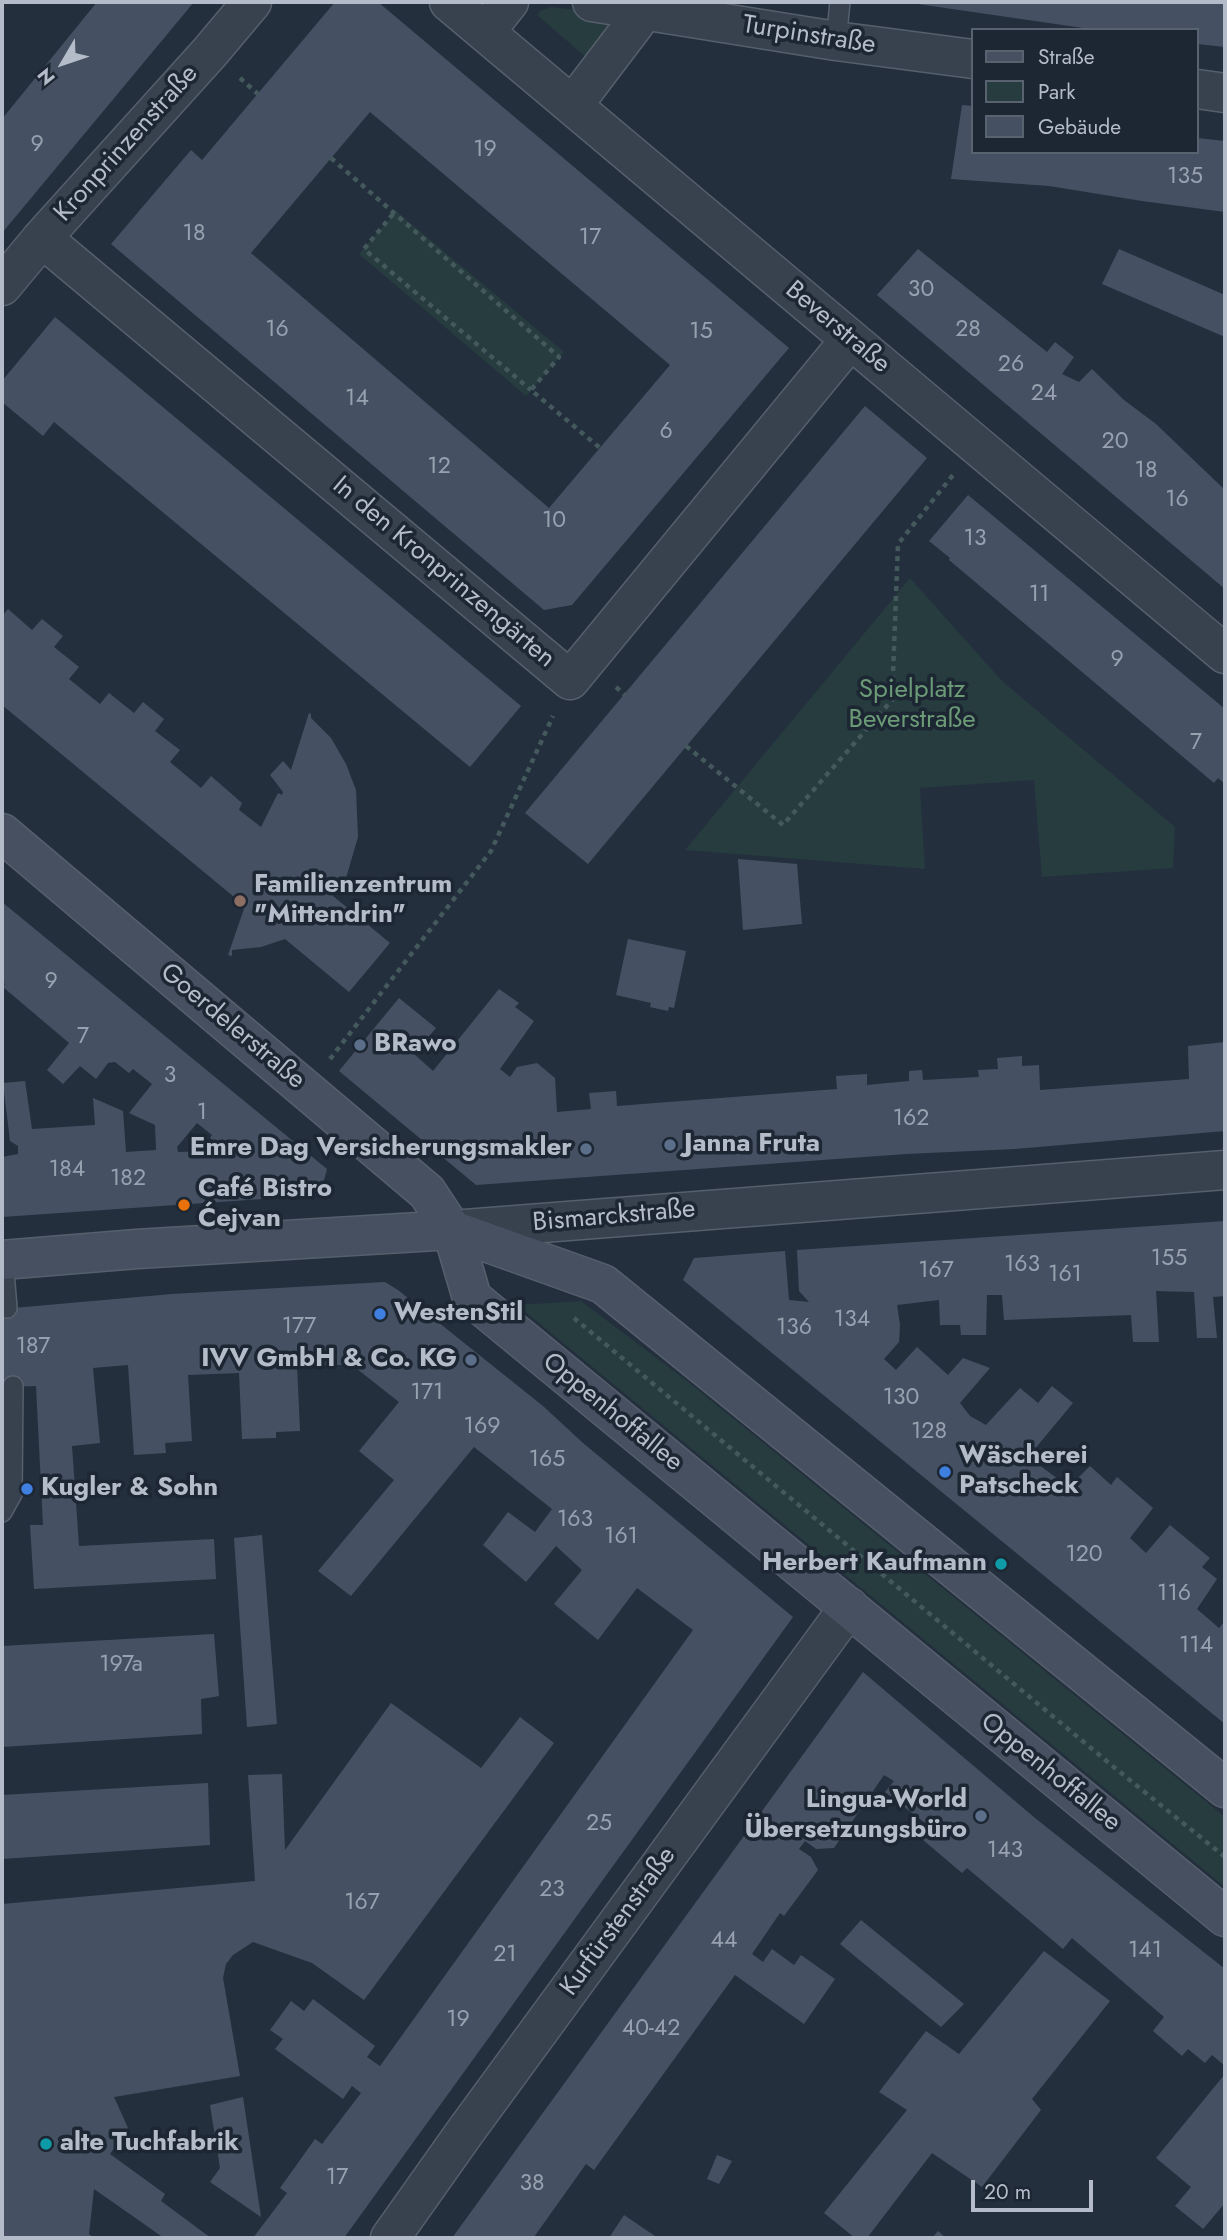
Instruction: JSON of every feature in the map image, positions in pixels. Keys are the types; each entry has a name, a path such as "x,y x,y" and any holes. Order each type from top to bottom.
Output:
{"street":[{"name":"Kronprinzenstraße","path":"2,286 252,2"},
{"name":"Beverstraße","path":"449,2 1225,654"},
{"path":"485,32 509,2"},
{"name":"Turpinstraße","path":"592,2 836,41 972,59"},
{"path":"573,105 645,10"},
{"path":"1199,89 1225,93"},
{"name":"In den Kronprinzengärten","path":"42,238 570,680 850,340"},
{"name":"Goerdelerstraße","path":"2,833 427,1192 452,1230"},
{"name":"Bismarckstraße","path":"2,1260 452,1230 1225,1170"},
{"path":"452,1230 603,1284 1225,1788"},
{"name":"Oppenhoffallee","path":"452,1230 472,1298 1225,1917"},
{"name":"Kurfürstenstraße","path":"390,2238 481,2109 849,1607"}],"lane":[{"path":"836,41 840,2"},
{"path":"2,1260 7,1308"},
{"path":"2,1513 12,1494 13,1386"}],"path":[{"path":"331,158 559,357 531,390"},
{"path":"393,214 364,249 600,448"},
{"path":"686,746 783,825 892,700 898,544 976,445"},
{"path":"306,1090 491,851 570,680"},
{"path":"563,1309 1225,1857"}],"green space":[{"path":"551,7 603,13 612,25 587,58 537,15"},
{"path":"396,211 564,352 526,396 359,254"},
{"name":"Spielplatz Beverstraße","path":"910,578 1002,681 1175,827 1173,868 1042,877 1034,780 920,788 925,869 685,850"},
{"path":"581,1301 687,1381 1225,1817 1225,1887 517,1305"}],"building":[{"path":"97,2 194,2 2,233 2,119"},
{"path":"335,2 378,2 789,348 572,605 544,610 111,244 191,150 202,160","holes":["370,112 670,365 549,508 251,253"]},
{"path":"904,2 1225,2 1225,47 1199,44 1199,28 1083,28"},
{"path":"962,105 972,106 972,154 1199,154 1199,138 1225,141 1225,212 1049,186 951,179"},
{"path":"918,249 1047,352 1055,342 1074,357 1062,374 1079,382 1092,369 1124,400 1156,424 1225,490 1225,589 877,295"},
{"path":"1119,249 1225,295 1225,337 1102,284"},
{"path":"55,317 521,706 470,767 54,422 43,436 2,402 2,381"},
{"path":"865,406 927,458 588,864 525,813"},
{"path":"968,495 1225,709 1225,784 1218,778 1214,783 929,541"},
{"path":"8,609 32,630 42,619 63,636 54,647 79,667 69,679 100,704 109,693 134,713 143,702 164,719 155,731 180,750 170,762 201,788 211,776 242,803 239,810 261,827 278,793 282,795 283,792 270,775 283,761 291,770 309,713 311,714 311,718 331,738 346,764 356,790 358,837 346,878 333,896 390,943 349,992 285,939 261,947 232,950 232,956 228,955 245,906 2,705 2,616"},
{"path":"738,859 797,864 802,924 743,930"},
{"path":"2,902 327,1169 320,1195 2,1217 2,1157 18,1154 18,1146 10,1141 3,1083 25,1081 32,1129 95,1125 93,1098 123,1111 126,1152 156,1150 155,1125 129,1113 152,1084 133,1069 129,1073 115,1062 108,1063 96,1079 80,1066 63,1084 47,1070 69,1043 3,987 5,984 2,981","holes":["197,1123 212,1135 210,1138 214,1141 206,1151 178,1152 177,1147"]},
{"path":"628,939 686,951 674,1008 669,1007 668,1011 650,1007 651,1003 616,995"},
{"path":"499,989 519,1003 515,1007 534,1021 500,1069 510,1077 517,1067 537,1063 555,1078 557,1112 591,1109 589,1093 616,1091 617,1106 837,1089 836,1076 867,1074 867,1085 909,1081 909,1071 922,1070 923,1080 979,1077 978,1070 998,1069 997,1058 1022,1056 1022,1066 1039,1065 1040,1090 1189,1079 1188,1046 1225,1042 1225,1131 1015,1149 906,1154 476,1185 339,1071 399,998 436,1028 414,1054 433,1071"},
{"path":"1225,1221 1225,1296 1213,1297 1217,1338 1197,1338 1194,1292 1156,1291 1159,1342 1133,1342 1131,1315 1004,1320 1002,1295 987,1295 986,1335 961,1335 960,1325 940,1325 939,1300 897,1305 899,1342 884,1359 896,1370 917,1347 948,1375 963,1358 990,1368 960,1403 970,1416 986,1425 1020,1388 1038,1403 1052,1386 1073,1403 1028,1457 1069,1487 1090,1466 1111,1485 1117,1477 1153,1508 1130,1538 1146,1553 1170,1525 1210,1558 1202,1567 1217,1579 1197,1609 1219,1628 1225,1621 1225,1724 683,1280 694,1258 785,1251 789,1300 809,1302 799,1291 797,1250"},
{"path":"385,1282 543,1406 583,1443 793,1617 344,2238 253,2238 287,2193 280,2188 315,2139 322,2144 361,2093 352,2086 343,2099 275,2049 283,2039 270,2030 291,2001 304,2011 313,1999 375,2046 367,2057 380,2066 693,1630 637,1588 598,1640 554,1604 582,1570 556,1546 526,1582 483,1545 508,1512 535,1532 552,1509 474,1447 351,1596 318,1571 394,1480 359,1451 399,1402 352,1365 297,1365 300,1431 276,1432 276,1438 242,1439 239,1373 188,1375 192,1441 165,1443 166,1453 134,1455 128,1365 93,1368 100,1443 72,1446 79,1546 214,1539 216,1579 34,1589 30,1525 43,1525 36,1386 2,1387 2,1309 172,1294"},
{"path":"262,1535 277,1724 247,1727 234,1538"},
{"path":"214,1634 219,1696 201,1699 202,1734 2,1747 2,1646"},
{"path":"863,1672 1035,1818 1225,1969 1225,2066 1212,2055 1205,2063 1188,2049 1182,2056 1153,2031 1164,2017 1072,1938 1063,1949 967,1868 962,1873 916,1834 925,1823 885,1792 894,1781 884,1775 834,1848 816,1849 805,1841 799,1849 811,1857 818,1870 784,1916 780,1913 752,1954 763,1962 772,1949 794,1965 801,1955 835,1979 804,2024 735,1975 594,2170 586,2164 535,2238 452,2238"},
{"path":"391,1703 481,1768 520,1717 554,1743 364,2000 312,1963 253,1942 233,1955 226,1964 223,1978 240,2076 114,2097 128,2128 110,2154 165,2194 161,2201 211,2238 164,2238 94,2189 89,2234 94,2238 2,2238 2,1904 255,1881 248,1775 282,1774 285,1850"},
{"path":"208,1783 210,1845 2,1859 2,1795"},
{"path":"861,1920 964,2004 941,2027 840,1944"},
{"path":"1044,1951 1110,2001 1032,2099 1041,2110 982,2187 932,2153 867,2238 855,2238 824,2213 907,2110 879,2092 926,2031 959,2054"},
{"path":"1225,2074 1225,2203 1203,2229 1175,2206 1191,2187 1156,2158"},
{"path":"243,2097 261,2217 210,2182 220,2168 210,2105"},
{"path":"717,2155 732,2161 719,2184 707,2179"},
{"path":"624,2215 658,2238 609,2238"},
{"path":"938,2231 946,2238 932,2238"}],"place":[{"name":"Familienzentrum \"Mittendrin\"","path":"240,901"},
{"name":"BRawo","path":"360,1045"},
{"name":"Janna Fruta","path":"670,1145"},
{"name":"Emre Dag Versicherungsmakler","path":"586,1149"},
{"name":"Café Bistro Ćejvan","path":"184,1205"},
{"name":"WestenStil","path":"380,1314"},
{"name":"IVV GmbH & Co. KG","path":"471,1360"},
{"name":"Wäscherei Patscheck","path":"945,1472"},
{"name":"Kugler & Sohn","path":"27,1489"},
{"name":"Herbert Kaufmann","path":"1001,1564"},
{"name":"Lingua-World Übersetzungsbüro","path":"981,1816"},
{"name":"alte Tuchfabrik","path":"46,2144"}]}
